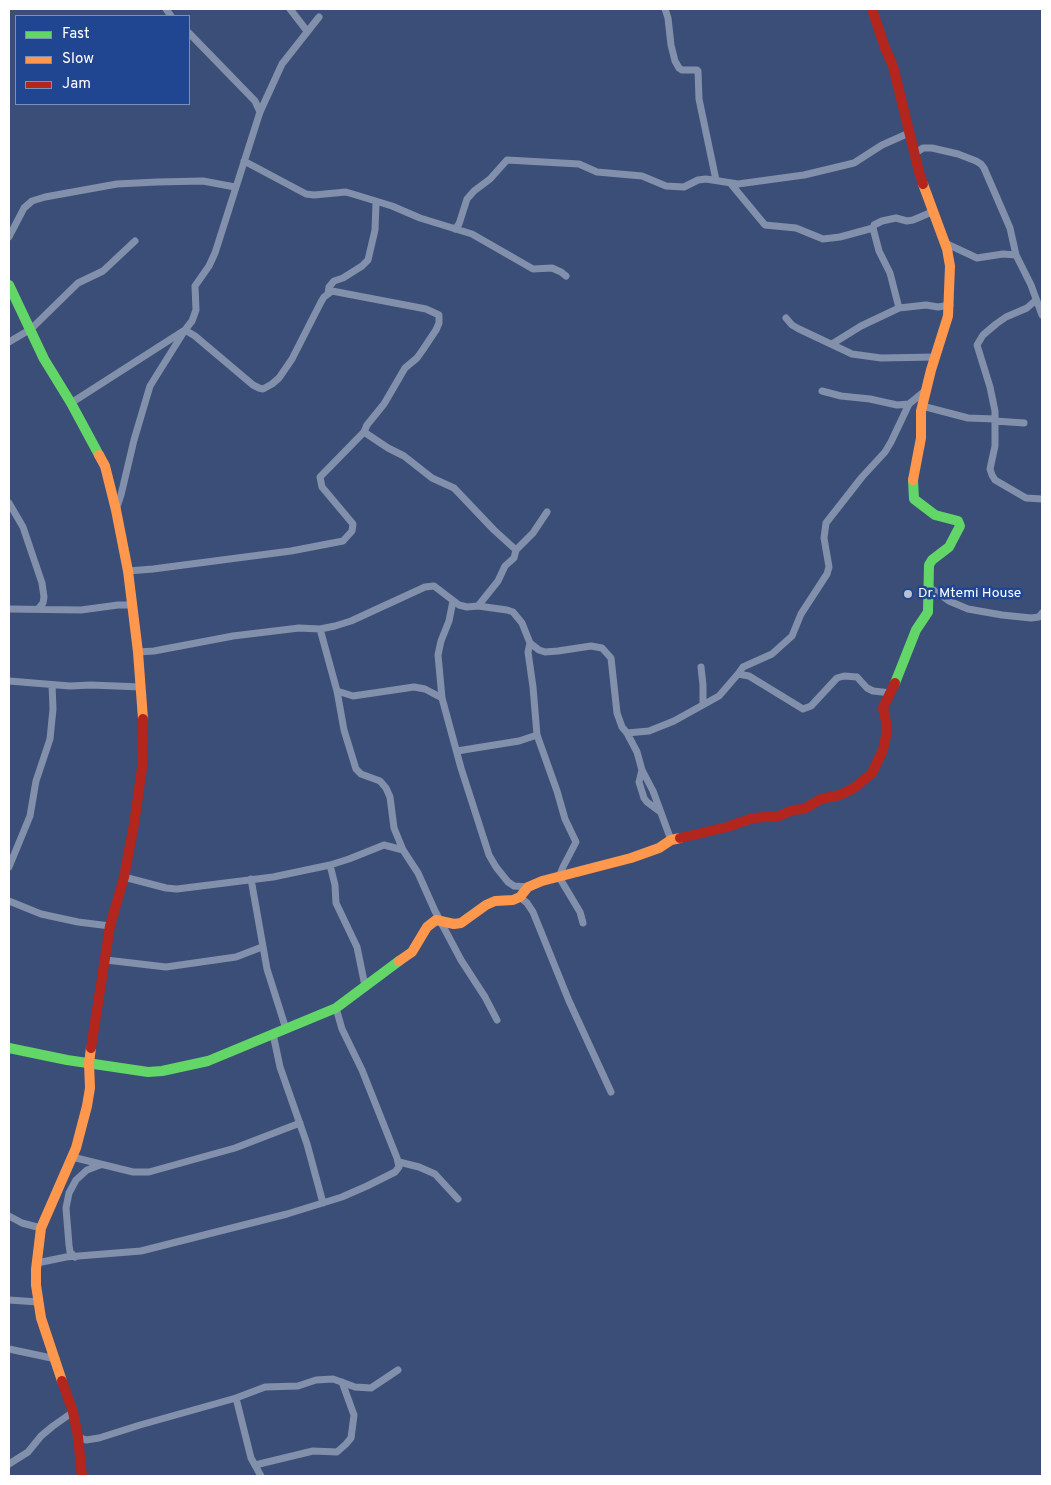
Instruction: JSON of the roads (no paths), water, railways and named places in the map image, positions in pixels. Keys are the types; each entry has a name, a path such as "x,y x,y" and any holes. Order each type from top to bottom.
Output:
{"street":[{"path":"290,9 306,32"},
{"path":"665,9 671,45 679,68 682,70 698,71 699,99 716,180"},
{"path":"453,601 449,622 441,641 438,655 442,698 489,855 508,882 514,886 528,887 542,881 645,853 671,840 727,827 753,818 779,816 792,810 806,808 821,799 840,794 861,784 872,773 883,750 886,730 883,708 908,653 916,630 928,612 929,565 932,560 949,547 960,526 958,521 935,515 914,499 913,474 921,438 922,406 948,316 950,305 950,266 944,243 918,172 893,66 872,9"},
{"path":"116,510 122,495 134,440 150,386 195,316 196,286 209,266 215,252 260,112 282,64 319,17"},
{"path":"190,35 255,101 260,112"},
{"path":"455,229 459,224 467,199 490,179 507,160 579,164 597,172 634,175 660,184 674,186 684,187 703,179 731,184 745,184 804,175 854,163 882,145 909,133"},
{"path":"914,154 923,148 932,148 958,154 981,164 1010,228 1016,255 1042,315"},
{"path":"244,161 306,194 346,192 376,203 392,206 420,218 486,240 534,269 552,268 566,276"},
{"path":"9,237 24,208 32,201 45,197 117,184 203,181 235,187"},
{"path":"731,184 765,225 796,228 814,236 831,239 873,228 874,225 882,221 896,218 907,221 913,220 932,212"},
{"path":"185,330 195,336 253,385 263,388 272,384 282,373 303,338 320,302 328,293 329,287 334,280 343,278 368,260 375,230 376,203"},
{"path":"873,228 879,251 890,273 899,308"},
{"path":"9,342 32,329 78,283 103,271 136,240"},
{"path":"944,243 977,258 1003,254 1016,255"},
{"path":"9,285 32,329 44,359 71,402 105,466 128,571 138,652 144,730 142,768 124,877 110,926 89,1063 90,1088 87,1106 72,1157 42,1228 37,1263 38,1302 41,1318 73,1412 82,1476"},
{"path":"128,571 291,550 343,541 352,531 352,524 322,487 320,477 364,432 367,425 387,400 405,368 422,352 436,330 439,323 439,315 426,309 335,291 328,293"},
{"path":"1036,300 1027,308 1006,317 996,324 978,340 977,350 990,387 995,420 994,446 990,469 992,475 995,480 1026,498 1042,499"},
{"path":"832,344 861,326 899,308 950,305"},
{"path":"786,318 799,329 852,354 889,358 936,357"},
{"path":"71,402 185,330"},
{"path":"627,733 649,731 674,721 719,696 743,667 772,654 792,636 801,614 827,574 829,567 824,538 826,524 837,507 885,452 909,404 926,390"},
{"path":"822,391 841,396 909,404"},
{"path":"922,406 968,418 1024,423"},
{"path":"364,432 404,456 432,478 454,488 516,550"},
{"path":"9,503 22,527 42,583 44,597 43,603 39,608"},
{"path":"478,606 498,581 505,566 514,558 516,550 533,533 547,512"},
{"path":"138,652 154,651 233,636 299,628 335,626 351,622 425,587 434,586 459,605 513,612 522,623 534,648 545,652 596,646 608,652 611,658 616,713 637,752 642,770 653,791 671,840"},
{"path":"930,587 949,601 968,609 1031,618 1035,618 1042,613"},
{"path":"9,609 80,610 118,605 131,606"},
{"path":"320,628 338,691 344,730 356,768 361,774 380,782 386,788 390,797 394,828 403,850 418,873 460,960 485,997 497,1020"},
{"path":"530,643 528,652 537,735 565,820 576,842 562,867 559,877 580,912 583,923"},
{"path":"701,667 703,704"},
{"path":"738,674 749,676 803,709 811,706 837,678 844,676 857,677 872,691 891,693"},
{"path":"9,681 70,686 141,687"},
{"path":"9,867 30,816 36,781 50,739 54,709 52,685"},
{"path":"338,691 353,696 414,688 425,689 442,698"},
{"path":"457,751 518,741 537,735"},
{"path":"124,877 177,889 251,880 330,865 384,845 397,835"},
{"path":"384,845 403,850"},
{"path":"330,865 335,885 336,903 357,947 365,986"},
{"path":"251,880 262,948 271,984 286,1029"},
{"path":"9,1048 148,1072 162,1071 208,1060 336,1008 412,952 430,923 436,920 454,924 461,923 486,905 495,901 513,900 520,897 528,887"},
{"path":"520,897 533,912 569,1001 611,1092"},
{"path":"9,901 41,914 78,922 110,926"},
{"path":"106,960 166,966 236,957 262,948"},
{"path":"37,1263 64,1257 151,1249 287,1214 322,1203 350,1193 395,1172 399,1167 399,1162 362,1070 342,1029 336,1008"},
{"path":"273,1034 280,1067 300,1123 322,1203"},
{"path":"72,1157 133,1172 154,1172 235,1148 300,1123"},
{"path":"399,1162 419,1167 435,1174 458,1199"},
{"path":"75,1257 70,1252 69,1245 66,1208 69,1192 76,1180 87,1170 100,1165"},
{"path":"9,1216 42,1228"},
{"path":"9,1300 38,1302"},
{"path":"9,1349 56,1359"},
{"path":"78,1437 86,1440 99,1438 236,1398 265,1387 304,1385 316,1380 333,1379 363,1388 371,1388 398,1370"},
{"path":"255,1465 313,1451 336,1452 346,1444 351,1438 354,1415 342,1382"},
{"path":"236,1398 251,1458 261,1476"},
{"path":"9,1464 28,1452 41,1436 73,1412"}],"place":[{"name":"Dr. Mtemi House","path":"908,594"}]}
